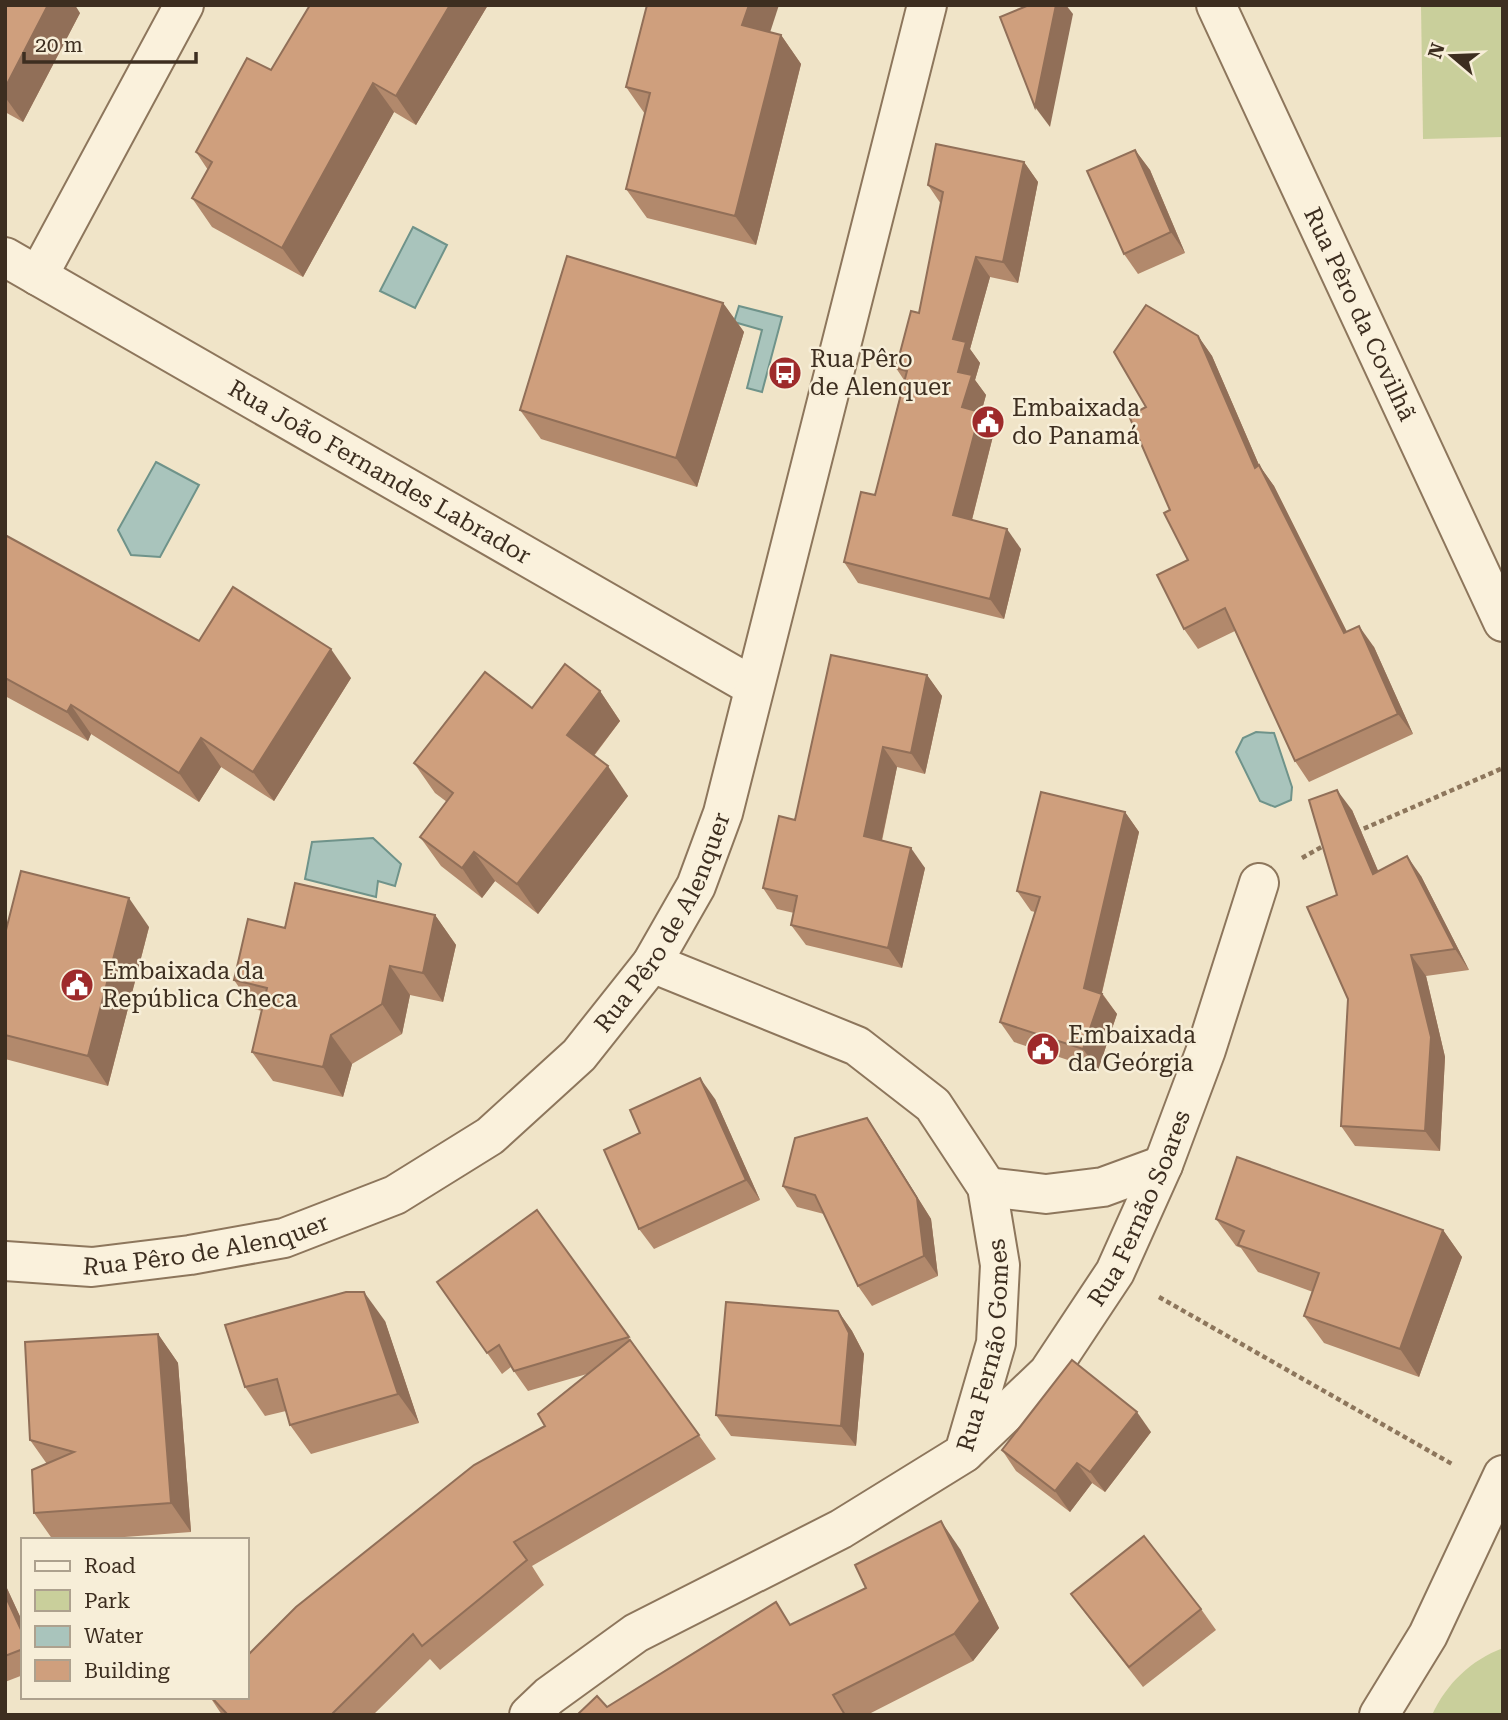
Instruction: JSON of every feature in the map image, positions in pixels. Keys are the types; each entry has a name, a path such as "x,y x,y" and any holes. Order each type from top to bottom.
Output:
{"street":[{"path":"38,276 184,5"},
{"name":"Rua Pêro de Alenquer","path":"5,1262 92,1267 190,1255 284,1238 395,1195 490,1136 520,1109 579,1055 652,963 696,886 723,813 927,5"},
{"name":"Rua Pêro da Covilhã","path":"1216,5 1503,622"},
{"name":"Rua João Fernandes Labrador","path":"5,257 754,687"},
{"name":"Rua Fernão Soares","path":"964,1453 1048,1373 1115,1272 1163,1164 1206,1049 1259,883"},
{"name":"Rua Fernão Gomes","path":"529,1715 549,1696 636,1633 841,1529 964,1453 996,1343 1000,1265 987,1187 933,1105 857,1046 652,963"},
{"path":"987,1187 1046,1194 1103,1187 1163,1164"},
{"path":"1379,1715 1429,1635 1501,1486"}],"path":[{"path":"1354,833 1503,768"},
{"path":"1317,849 1329,844"},
{"path":"1115,1272 1501,1486"}],"green space":[{"path":"1421,5 1503,5 1503,137 1423,139"},
{"path":"1503,1648 1503,1715 1432,1715 1444,1693 1461,1674 1480,1659"}],"water":[{"path":"413,227 447,245 415,308 380,291"},
{"path":"739,306 782,317 762,392 747,388 762,330 734,322"},
{"path":"156,462 199,485 160,557 131,555 118,530"},
{"path":"1256,732 1274,733 1292,787 1291,800 1275,807 1260,801 1236,752 1243,738"},
{"path":"373,838 401,864 395,886 378,881 376,897 305,879 312,842"}],"building":[{"path":"5,5 48,5 5,88"},
{"path":"310,5 450,5 396,96 373,83 282,248 192,198 212,162 196,152 247,58 271,70"},
{"path":"647,5 749,5 742,25 781,35 735,216 626,189 650,93 626,87"},
{"path":"1029,5 1056,5 1035,107 1000,17"},
{"path":"936,144 1024,162 1003,262 976,257 953,339 966,342 958,372 972,375 962,407 980,412 953,515 1007,529 990,599 844,562 861,492 875,495 907,371 896,368 911,311 919,313 943,192 928,185"},
{"path":"1135,150 1171,232 1124,254 1087,171"},
{"path":"567,256 723,303 676,458 520,410"},
{"path":"1146,305 1198,336 1255,468 1259,465 1344,633 1359,626 1398,714 1295,761 1225,608 1184,629 1157,575 1188,560 1164,513 1170,510 1129,416 1146,407 1114,352"},
{"path":"5,535 199,641 233,587 331,649 253,772 201,738 179,773 71,705 67,712 5,678"},
{"path":"831,655 927,675 911,753 883,747 864,836 911,848 888,948 791,925 797,896 763,888 779,816 795,820"},
{"path":"565,664 600,691 567,735 608,766 517,884 474,852 462,868 420,837 453,793 414,763 485,672 532,708"},
{"path":"1337,790 1373,874 1407,856 1455,949 1411,955 1431,1037 1425,1131 1341,1126 1348,999 1307,907 1337,895 1309,800"},
{"path":"1041,792 1125,812 1084,988 1102,994 1083,1049 1000,1022 1040,897 1017,891"},
{"name":"Embaixada da República Checa","path":"21,871 129,898 88,1056 5,1035 5,934"},
{"path":"295,883 435,915 423,973 390,966 382,1004 331,1035 323,1067 252,1052 267,988 234,980 248,919 285,928"},
{"path":"700,1078 746,1180 639,1229 604,1150 640,1133 630,1110"},
{"path":"867,1118 917,1198 924,1256 858,1286 815,1195 783,1186 795,1138"},
{"path":"1237,1157 1443,1230 1400,1349 1304,1316 1319,1273 1238,1245 1244,1231 1216,1219"},
{"path":"537,1210 629,1337 514,1371 499,1345 487,1353 437,1282"},
{"path":"346,1292 364,1292 398,1394 290,1425 277,1379 245,1387 225,1325"},
{"path":"726,1302 838,1311 849,1333 841,1426 716,1415"},
{"path":"158,1334 171,1503 34,1513 32,1470 74,1452 30,1440 25,1342"},
{"path":"630,1340 699,1435 514,1542 527,1560 422,1646 413,1634 331,1715 228,1715 213,1699 248,1699 248,1655 296,1607 474,1465 545,1426 538,1414"},
{"path":"1072,1360 1137,1412 1090,1472 1077,1463 1055,1491 1002,1450"},
{"path":"941,1521 980,1601 954,1634 833,1695 845,1715 577,1715 597,1696 607,1707 776,1602 790,1625 866,1588 855,1565"},
{"path":"1144,1536 1201,1609 1129,1667 1071,1594"},
{"path":"5,1595 21,1630 21,1650 5,1656"}],"place":[{"name":"Rua Pêro de Alenquer","path":"785,373"},
{"name":"Embaixada do Panamá","path":"988,422"},
{"name":"Embaixada da República Checa","path":"77,985"},
{"name":"Embaixada da Geórgia","path":"1043,1049"}]}
